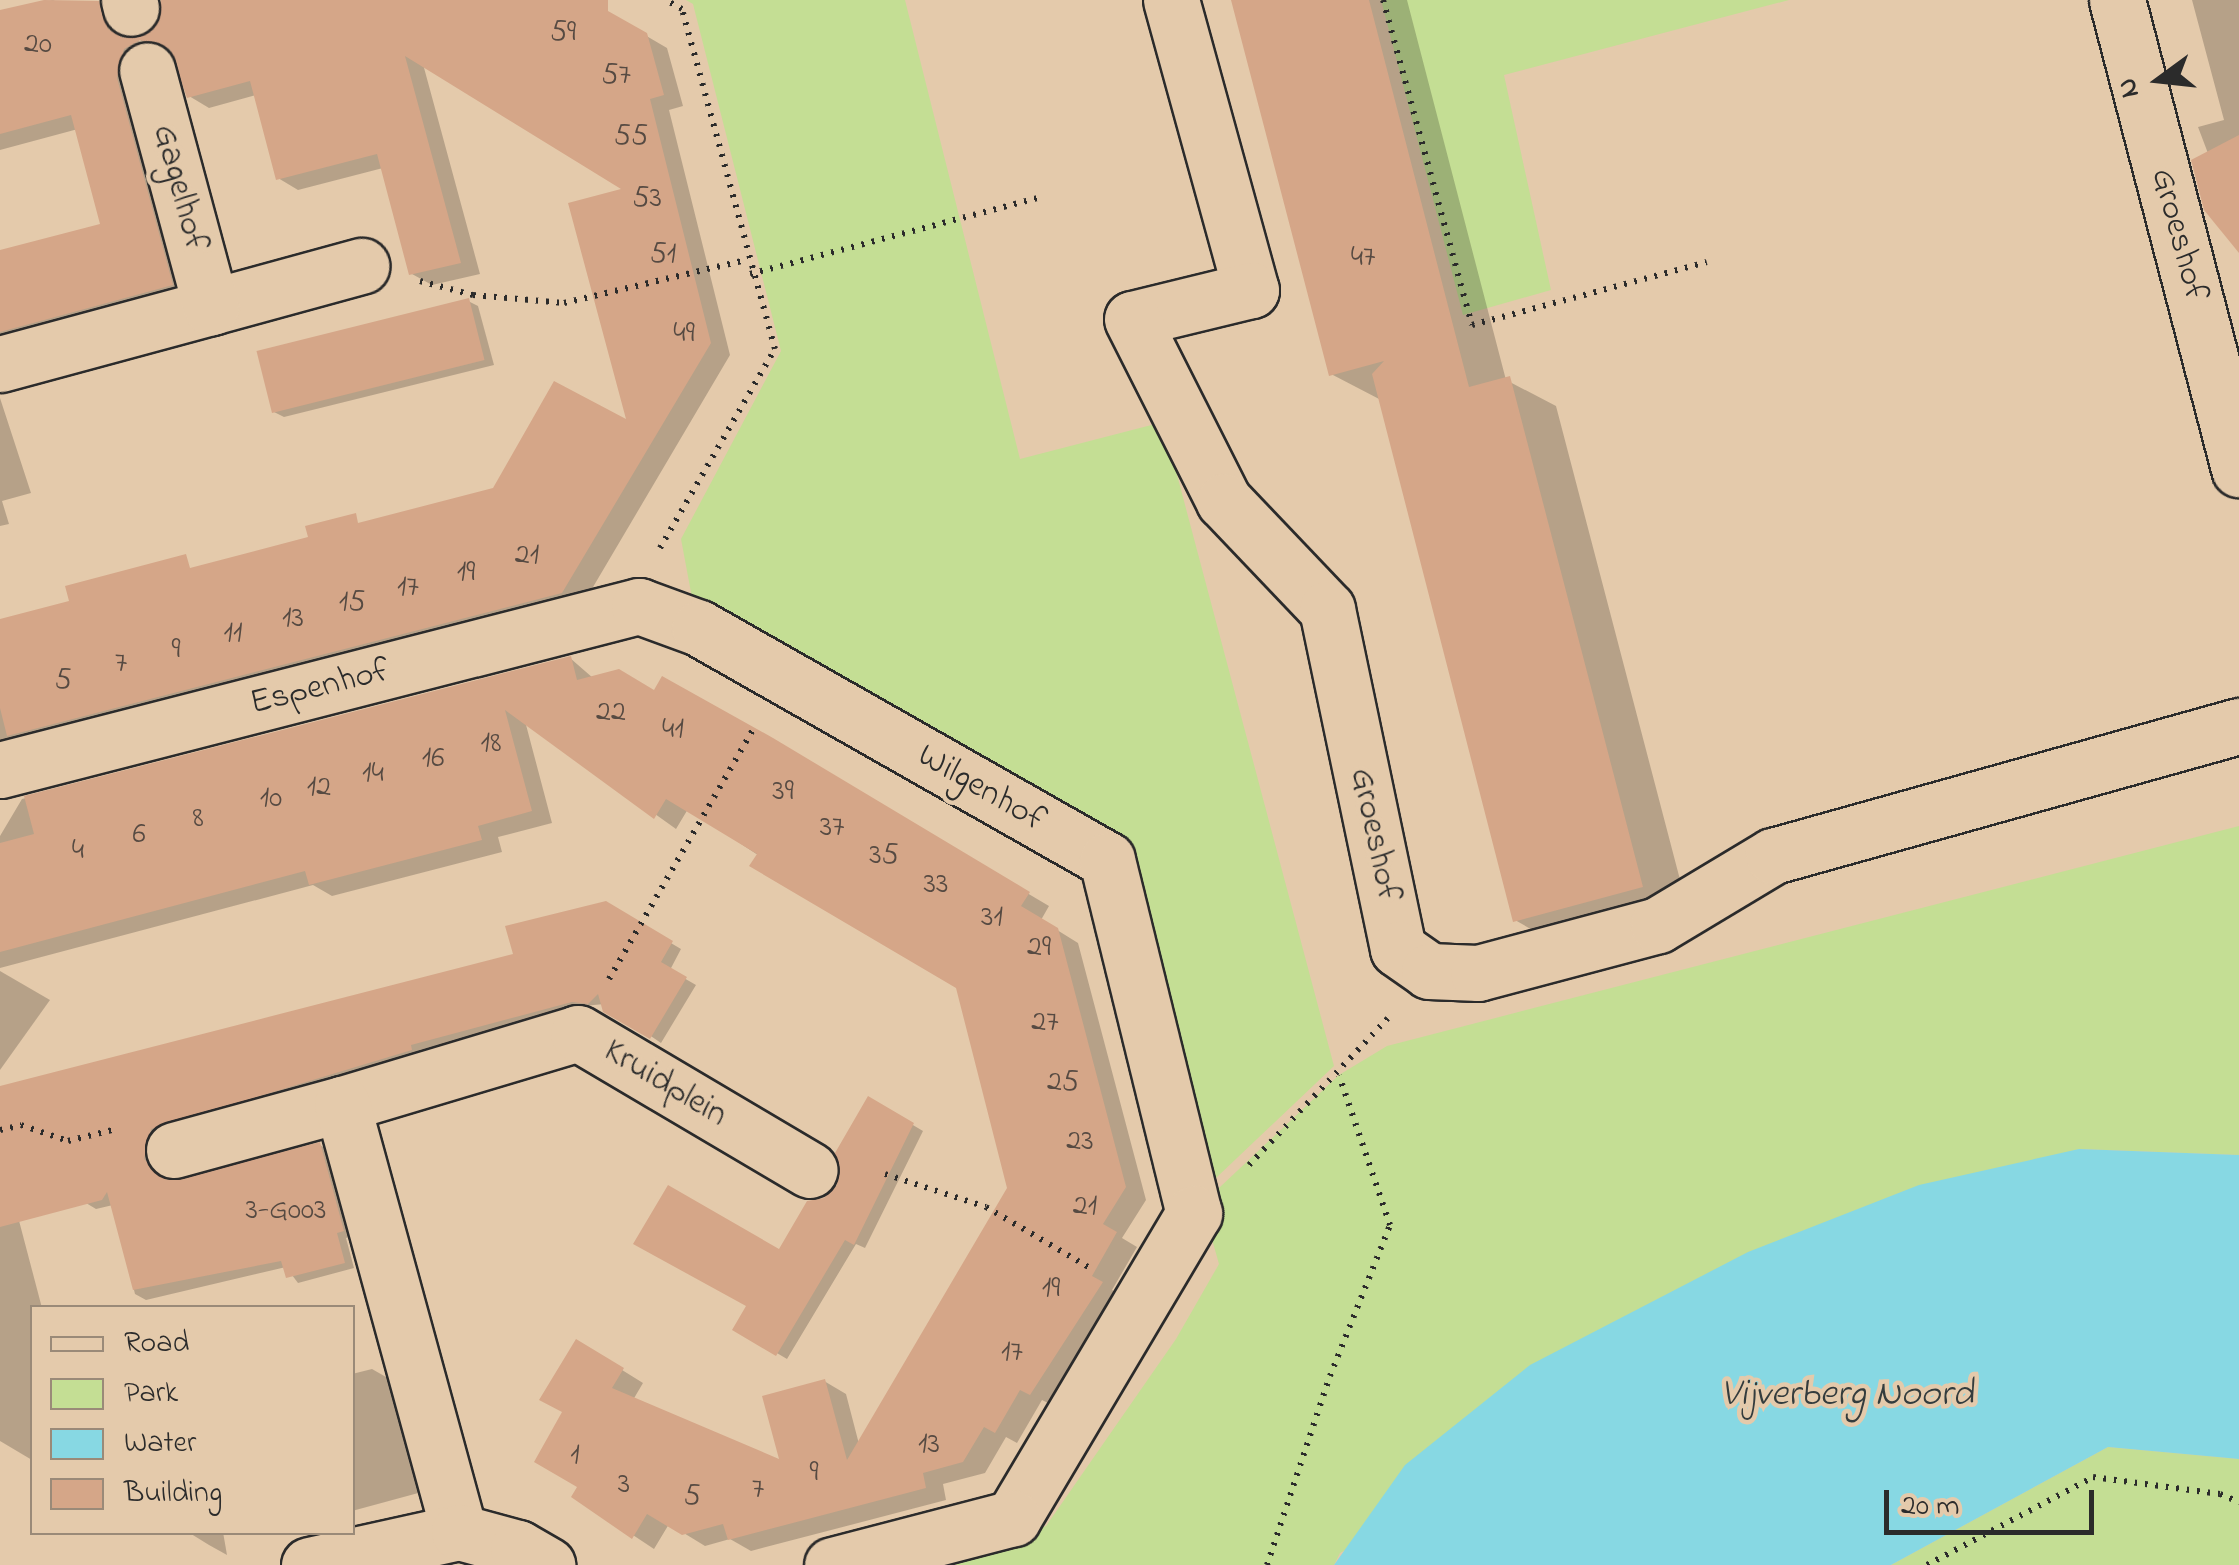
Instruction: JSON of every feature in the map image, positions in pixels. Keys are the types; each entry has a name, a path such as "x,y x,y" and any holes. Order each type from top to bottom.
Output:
{"street":[{"name":"Groeshof","path":"1171,0 1251,290 1132,319 1224,501 1327,609 1398,949 1429,972"},
{"name":"Groeshof","path":"2117,0 2239,470"},
{"name":"Gagelhof","path":"147,70 211,307"},
{"path":"0,364 361,266"},
{"name":"Wilgenhof","path":"640,606 699,628 1107,860 1194,1213"},
{"name":"Espenhof","path":"0,770 640,606"},
{"path":"1429,972 1478,974 1658,925 1773,856 2239,726"},
{"name":"Kruidplein","path":"174,1150 578,1033 810,1170"},
{"path":"342,1104 459,1532"},
{"path":"832,1565 1014,1518 1194,1213"},
{"path":"309,1565 459,1532 518,1548 548,1565"}],"path":[{"path":"640,606 664,535 775,349 746,260 682,9 666,0"},
{"path":"1384,0 1472,325 1707,262"},
{"path":"750,274 1041,198"},
{"path":"361,266 472,294 564,303 746,260"},
{"path":"578,1033 783,677"},
{"path":"1194,1213 1339,1075 1429,972"},
{"path":"1267,1565 1330,1376 1390,1225 1339,1075"},
{"path":"0,1130 21,1125 68,1141 156,1118 174,1150"},
{"path":"885,1174 986,1207 1142,1299"},
{"path":"1928,1565 2093,1477 2220,1494 2239,1502"}],"green space":[{"path":"686,0 905,0 1020,459 1163,422 1334,1066 1197,1196 1120,850 809,659 693,603 681,539 781,351 693,4"},
{"path":"1381,0 1789,0 1504,75 1551,290 1463,315"},
{"path":"2239,826 2239,1155 2079,1149 1340,1553 1334,1565 912,1565 1046,1526 1176,1339 1219,1264 1202,1204 1339,1075 1387,1046"},
{"path":"2108,1447 2239,1459 2239,1565 1891,1565"}],"water":[{"name":"Vijverberg Noord","path":"2079,1149 2239,1155 2239,1459 2108,1447 1891,1565 1334,1565 1405,1465 1530,1365 1748,1252 1919,1185"}],"building":[{"path":"44,0 99,1 108,29 123,38 153,30 161,0 608,0 608,11 647,33 664,95 650,99 711,343 562,593 7,736 0,708 0,619 69,601 65,586 186,554 190,568 308,537 305,526 356,513 358,523 493,488 554,381 626,419 568,203 621,189 405,56 461,263 409,275 377,154 276,180 250,81 187,98 170,49 140,40 124,49 117,78 173,285 0,332 0,250 100,224 71,115 0,134 0,10"},
{"path":"1231,0 1369,0 1469,387 1510,376 1643,887 1513,922 1372,374 1384,361 1329,376"},
{"path":"2239,135 2239,253 2204,210 2191,160"},
{"path":"469,298 484,360 272,413 257,351"},
{"path":"571,656 577,680 619,669 654,690 662,676 1030,892 1021,906 1058,928 1126,1187 1103,1224 1117,1232 1092,1276 1103,1282 1030,1395 1020,1390 995,1433 984,1427 963,1462 923,1473 926,1488 728,1540 723,1524 682,1535 647,1514 632,1539 571,1497 577,1487 534,1462 562,1412 539,1400 576,1339 624,1368 612,1388 779,1459 762,1396 825,1379 847,1460 1007,1188 956,988 749,866 757,854 666,799 654,819 505,710 532,811 478,826 482,840 309,885 305,871 0,952 0,843 34,834 24,796"},
{"path":"606,901 673,941 661,962 687,977 650,1039 603,1012 598,994 588,1004 572,1002 411,1045 412,1050 151,1129 144,1159 167,1180 320,1142 344,1231 337,1233 345,1263 286,1278 281,1261 133,1290 107,1192 102,1200 0,1227 0,1086 513,954 505,926"},
{"path":"868,1096 914,1123 854,1245 845,1240 776,1356 732,1330 746,1306 633,1244 668,1185 779,1249 807,1201 824,1198 837,1185 835,1153"}]}
